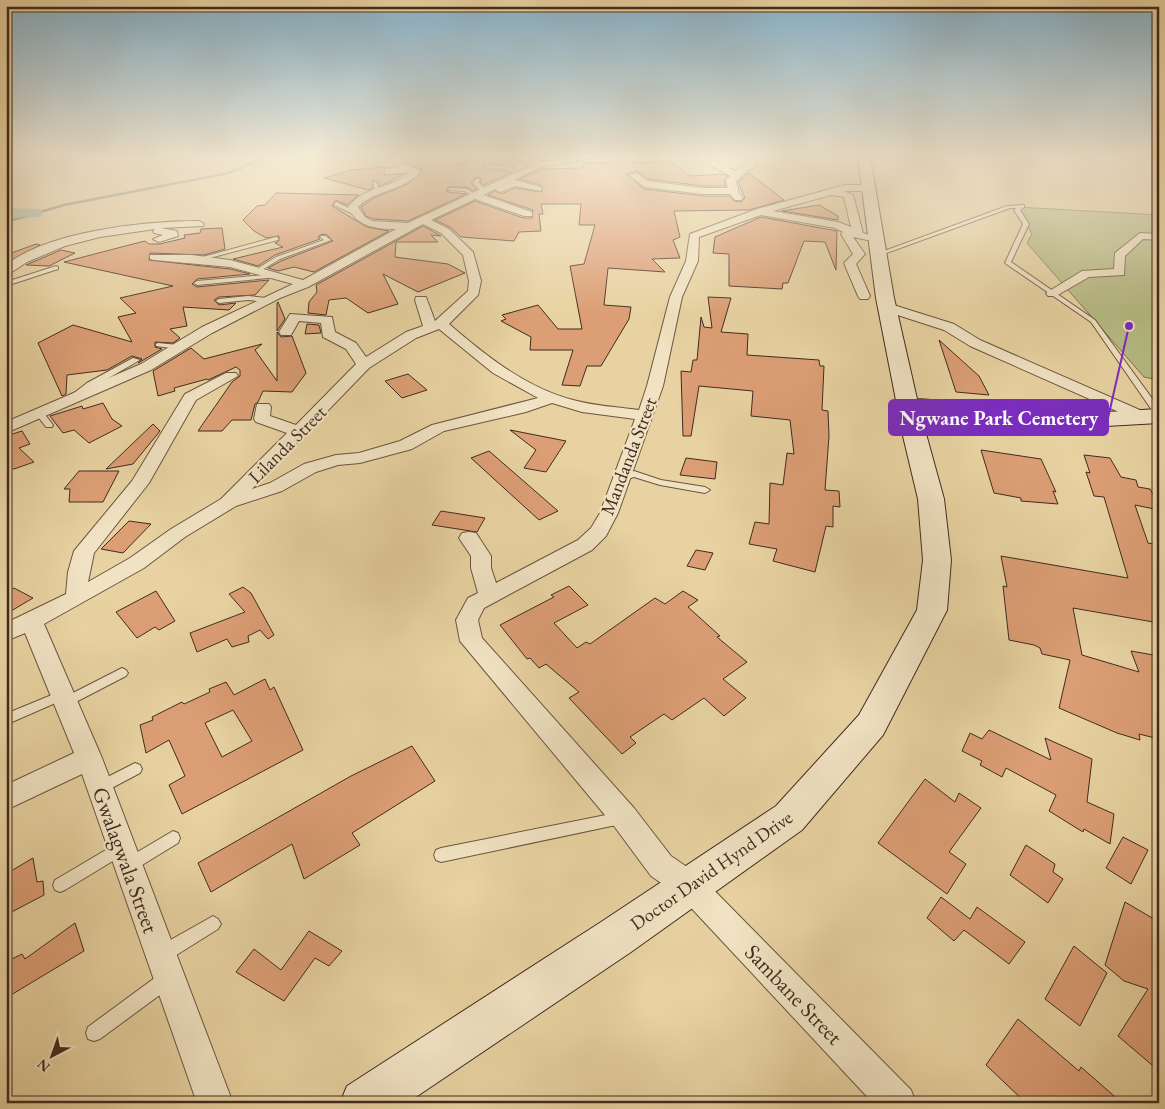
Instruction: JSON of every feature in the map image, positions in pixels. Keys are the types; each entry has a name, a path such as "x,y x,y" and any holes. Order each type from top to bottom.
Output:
{"main road":[{"name":"Doctor David Hynd Drive","path":"364,1103 789,818 871,725 932,610 937,560 931,499 914,436 908,405 875,302 865,241 866,209"},
{"path":"908,405 1106,419 1153,416"}],"street":[{"path":"354,209 358,219 369,223 410,226"},
{"path":"6,428 146,367 207,330 304,284 410,226 448,209"},
{"path":"517,209 528,214"},
{"path":"752,209 757,213 838,225 865,241"},
{"name":"Mandanda Street","path":"690,886 661,866 624,817 471,641 467,620 476,603 585,545 598,532 608,514 655,386 676,297 692,261 693,238 700,232 772,209"},
{"path":"853,209 865,241"},
{"name":"Lilanda Street","path":"6,633 76,598 137,563 178,533 228,503 364,365 411,335 436,326 474,292 475,281 469,254 445,231 423,220"},
{"path":"6,272 19,261 81,237 136,226 199,224"},
{"path":"81,237 134,232 173,233 173,236 159,240"},
{"path":"1052,293 1086,274 1120,272 1120,255 1140,236 1159,237"},
{"path":"154,257 202,258 260,269 304,284"},
{"path":"421,300 436,326 502,371 552,398 565,403 643,415"},
{"path":"875,302 948,327 975,343 1153,416"},
{"path":"286,332 295,317 328,320 328,334 351,346 364,365"},
{"path":"76,598 78,572 84,551 140,483 190,397 232,376"},
{"path":"228,503 276,487 310,468 336,460 360,458 406,445 438,428 500,412 520,409 552,398"},
{"path":"263,407 262,419 292,429 297,434"},
{"path":"470,538 481,556 481,568 489,596"},
{"name":"Gwalagwala Street","path":"31,620 89,758 215,1103"},
{"path":"6,798 89,758"},
{"name":"Sambane Street","path":"690,886 898,1103"}],"lane":[{"path":"346,209 355,213"},
{"path":"865,241 1005,209"},
{"path":"1019,209 1017,210 1026,224 1008,263 1093,321 1153,416"},
{"path":"343,219 355,213"},
{"path":"260,269 278,258 328,240 323,237"},
{"path":"202,258 276,239"},
{"path":"6,284 56,268"},
{"path":"197,283 252,276 282,276"},
{"path":"219,301 248,298 267,300"},
{"path":"158,345 178,347"},
{"path":"64,404 90,385 136,360"},
{"path":"40,414 49,425"},
{"path":"621,478 634,474 660,482 705,490"},
{"path":"12,717 64,699 122,673"},
{"path":"100,788 135,769"},
{"path":"441,855 624,817"},
{"path":"60,886 125,857 174,838"},
{"path":"94,1033 213,924"}],"green space":[{"path":"1018,209 1159,215 1159,380 1144,377 1027,243 1032,234"}],"building":[{"path":"254,209 337,209 367,227 389,231 314,272 294,267 278,271 268,268 333,241 326,234 320,235 318,237 320,239 275,255 258,266 233,259 283,247 275,243 279,241 279,236 266,238 254,231 243,220"},
{"path":"362,209 434,209 408,221 373,219 366,216"},
{"path":"459,209 497,209 523,218 532,218 533,210 529,209 542,209 543,214 539,214 541,231 519,232 514,241 461,237 450,227 435,220"},
{"path":"581,209 753,209 674,211 680,237 673,240 680,258 652,259 665,272 608,268 604,305 631,307 629,319 601,366 587,366 580,386 562,385 573,350 530,350 531,337 501,321 506,319 502,315 538,305 558,329 582,329 570,266 584,264 595,225 579,225"},
{"path":"796,209 825,209 838,216 838,220 782,211"},
{"path":"761,217 837,231 836,270 825,242 804,241 788,283 783,283 782,289 729,286 729,254 713,253 715,237"},
{"path":"423,226 441,236 431,235 438,242 396,242 395,257 448,264 465,273 418,292 383,274 398,304 368,313 346,298 329,300 326,315 308,313 309,302 317,292 316,285"},
{"path":"222,228 225,249 204,255 150,253 149,260 230,269 250,274 197,279 192,284 197,287 269,280 255,295 219,297 214,300 219,305 236,303 229,310 183,307 187,326 170,329 180,338 173,343 155,342 155,347 162,349 138,363 142,359 132,356 107,370 67,375 66,394 62,396 38,343 73,325 132,342 118,317 136,313 120,298 173,286 64,262 145,241 149,244 160,244 185,238 184,235 200,233 201,229"},
{"path":"36,244 40,245 6,263 6,255"},
{"path":"61,250 75,253 49,266 26,265"},
{"path":"708,297 731,298 721,332 748,334 747,355 819,360 820,366 824,366 822,410 828,411 829,436 825,490 839,491 840,507 833,506 833,527 826,526 815,572 773,561 777,549 749,544 755,522 769,524 770,483 783,485 787,453 794,454 790,420 751,416 753,391 699,386 691,436 683,436 681,371 691,372 693,360 697,360 701,317 704,327 712,328"},
{"path":"277,303 285,319 277,331"},
{"path":"307,324 319,325 321,333 305,334"},
{"path":"277,332 281,337 292,336 306,373 292,392 263,391 258,402 255,404 251,420 232,420 222,431 198,431 232,382 240,376 240,370 236,367 208,380 174,388 175,391 158,396 153,371 191,348 204,359 262,344 255,350 277,381"},
{"path":"939,340 979,376 989,395 956,392"},
{"path":"408,374 427,390 402,398 385,381"},
{"path":"103,403 112,419 122,426 89,443 74,430 63,433 50,416 82,406 83,409"},
{"path":"153,424 160,431 133,464 106,469"},
{"path":"510,430 566,441 546,472 524,468 536,450"},
{"path":"22,431 30,444 19,448 34,462 14,469 6,467 6,437 9,439 9,435"},
{"path":"981,450 1041,459 1056,492 1053,491 1058,504 1021,501 1021,498 994,493"},
{"path":"489,451 558,511 539,520 471,458"},
{"path":"1084,455 1110,458 1121,477 1136,480 1138,487 1150,489 1159,505 1159,510 1135,505 1148,543 1159,545 1159,623 1073,608 1082,655 1139,672 1131,651 1159,656 1159,739 1139,734 1140,740 1117,733 1059,708 1070,660 1042,654 1040,648 1034,645 1009,640 1003,586 1007,587 1001,556 1128,578 1104,497 1094,496 1086,472 1090,473"},
{"path":"686,458 717,462 715,479 680,475"},
{"path":"79,471 119,471 103,502 69,502 70,489 64,489"},
{"path":"441,511 485,518 477,532 432,525"},
{"path":"129,521 151,524 123,553 101,549"},
{"path":"696,550 713,553 705,570 687,566"},
{"path":"569,586 588,605 554,623 577,648 586,642 590,644 655,598 665,604 683,591 698,600 688,607 720,636 717,637 747,662 723,679 746,698 724,716 704,698 672,720 664,714 630,737 636,743 622,754 569,698 579,692 546,664 539,668 530,658 527,659 500,625 554,597 551,595"},
{"path":"243,587 251,593 274,635 268,639 260,630 248,636 249,642 232,647 227,639 197,652 190,633 245,612 229,594"},
{"path":"14,588 33,598 6,614 6,592"},
{"path":"156,591 175,621 159,630 155,627 137,638 116,612"},
{"path":"265,679 270,690 274,687 303,750 182,814 169,785 185,776 169,740 146,753 140,725 153,720 152,717 182,702 184,704 210,692 209,689 226,682 234,695","holes":["233,710 252,741 222,757 205,723"]},
{"path":"989,730 1051,760 1045,738 1092,759 1087,802 1114,814 1110,844 1084,829 1083,832 1049,811 1056,795 1006,768 1002,777 980,765 982,761 962,751 970,733 982,739"},
{"path":"412,746 435,781 352,833 360,845 304,879 292,844 211,892 198,863 351,776"},
{"path":"925,779 955,802 959,793 981,808 949,852 966,864 947,894 878,843"},
{"path":"1123,837 1148,850 1131,884 1106,868"},
{"path":"1026,845 1055,864 1053,872 1063,879 1048,903 1010,875"},
{"path":"33,858 37,882 43,881 44,895 6,915 6,874"},
{"path":"941,897 970,919 977,907 1025,942 1009,964 964,930 954,941 927,918"},
{"path":"1125,902 1159,922 1159,1071 1118,1036 1148,989 1124,981 1105,965"},
{"path":"75,923 84,951 6,998 6,962 22,954 25,959"},
{"path":"309,931 342,951 329,966 315,958 284,1001 236,972 254,949 281,970"},
{"path":"1074,946 1107,973 1080,1026 1045,999"},
{"path":"1018,1019 1079,1071 1081,1067 1122,1103 1026,1103 986,1065"}],"waterway":[{"path":"6,222 51,209"},
{"path":"6,213 34,213"}],"place":[{"name":"Ngwane Park Cemetery","path":"1129,326"}]}
